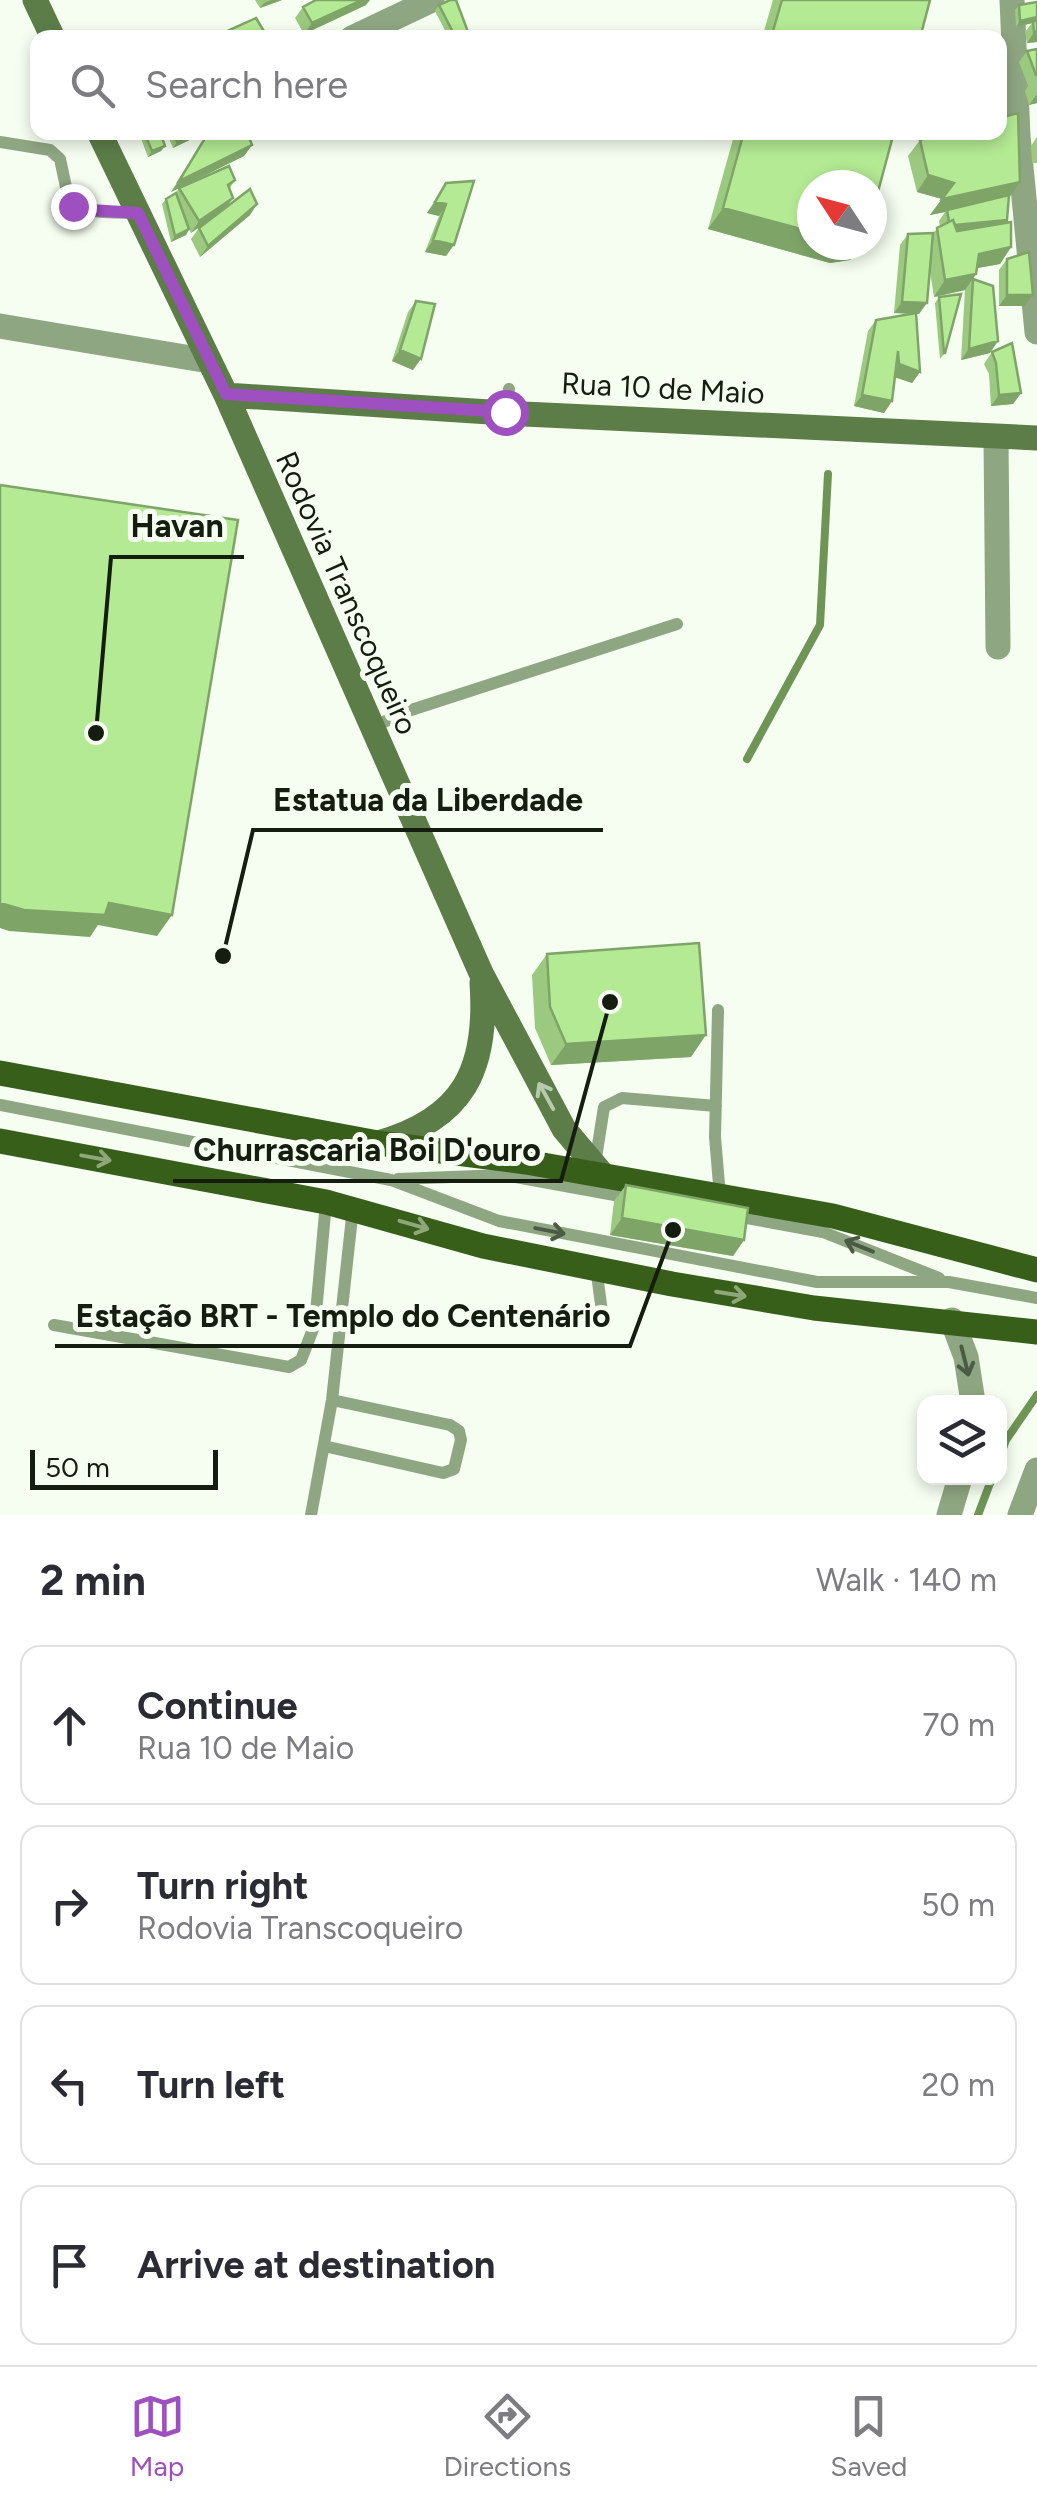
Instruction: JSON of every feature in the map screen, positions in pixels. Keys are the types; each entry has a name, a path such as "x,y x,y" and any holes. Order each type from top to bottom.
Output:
{"main road":[{"path":"35,0 49,30"},
{"name":"Rodovia Transcoqueiro","path":"103,140 226,394 481,973 564,1128 599,1170"},
{"name":"Rua 10 de Maio","path":"226,394 507,401 1037,438"},
{"name":"Rodovia Transcoqueiro","path":"378,1143 430,1122 458,1098 473,1074 483,1000 481,973"},
{"path":"0,1073 378,1143 599,1170 716,1204 834,1216 1037,1270"},
{"path":"0,1142 326,1202 483,1246 672,1284 814,1308 1037,1332"}],"street":[{"path":"363,30 393,9 432,0"},
{"path":"1012,0 1018,136 1037,332"},
{"path":"0,326 209,361"},
{"path":"996,438 998,647"},
{"path":"952,1320 966,1357 973,1395"},
{"path":"1020,1515 1037,1470"},
{"path":"949,1515 958,1485"}],"lane":[{"path":"0,142 50,150 56,155 73,206 138,213"},
{"path":"372,728 405,712 677,624"},
{"path":"718,1010 716,1204 824,1232 949,1282"},
{"path":"599,1170 604,1107 622,1098 716,1106"},
{"path":"0,1105 391,1180 498,1221 816,1282 949,1282 1037,1298"},
{"path":"391,1180 504,1174 637,1198"},
{"path":"54,1325 289,1368 301,1360 315,1324 326,1202"},
{"path":"311,1515 332,1400 353,1208"},
{"path":"596,1267 602,1312"},
{"path":"324,1446 443,1473 454,1469 461,1440 459,1430 450,1425 332,1400"}],"building":[{"path":"316,0 362,0 312,23 303,7"},
{"path":"456,0 467,30 452,30 439,5"},
{"path":"782,0 930,0 922,30 773,30"},
{"path":"1037,2 1037,17 1020,21 1019,5"},
{"path":"256,18 263,30 229,30"},
{"path":"1037,49 1037,75 1036,75 1027,51"},
{"path":"1018,113 1020,182 942,199 954,183 928,175 920,140 1007,140 1007,116"},
{"path":"147,140 163,140 165,146 152,151"},
{"path":"204,140 250,140 252,145 179,181"},
{"path":"742,140 892,140 884,170 797,170 797,228 723,208"},
{"path":"229,166 235,180 228,185 233,198 199,221 179,188"},
{"path":"474,181 454,245 433,240 446,204 435,202 446,183"},
{"path":"250,189 257,204 208,246 199,228"},
{"path":"176,193 189,229 175,236 166,199"},
{"path":"1009,195 1007,220 955,225 953,220 949,222 947,210"},
{"path":"953,220 957,231 1011,222 1011,247 979,254 976,274 945,280 937,228"},
{"path":"933,233 927,303 902,302 908,234"},
{"path":"1029,252 1033,295 1007,295 1007,259"},
{"path":"973,279 993,286 998,341 969,349"},
{"path":"961,294 945,353 944,353 939,297"},
{"path":"416,301 435,304 421,359 400,350"},
{"path":"916,313 920,372 899,364 898,351 892,401 862,395 876,320"},
{"path":"1012,343 1021,393 999,395 992,352"},
{"path":"0,485 238,520 172,915 109,903 105,915 24,910 0,903"},
{"path":"699,943 706,1035 566,1044 550,1007 547,954"},
{"path":"626,1185 748,1208 744,1240 622,1218"}],"waterway":[{"path":"747,759 820,625 828,474"},
{"path":"1007,1439 1037,1395"},
{"path":"978,1515 989,1485"}],"place":[{"name":"Havan","path":"96,733"},
{"name":"Estatua da Liberdade","path":"223,956"},
{"name":"Churrascaria Boi D'ouro","path":"610,1002"},
{"name":"Estação BRT - Templo do Centenário","path":"673,1230"}],"route":[{"path":"73,206 138,213 226,394 505,412"}]}
